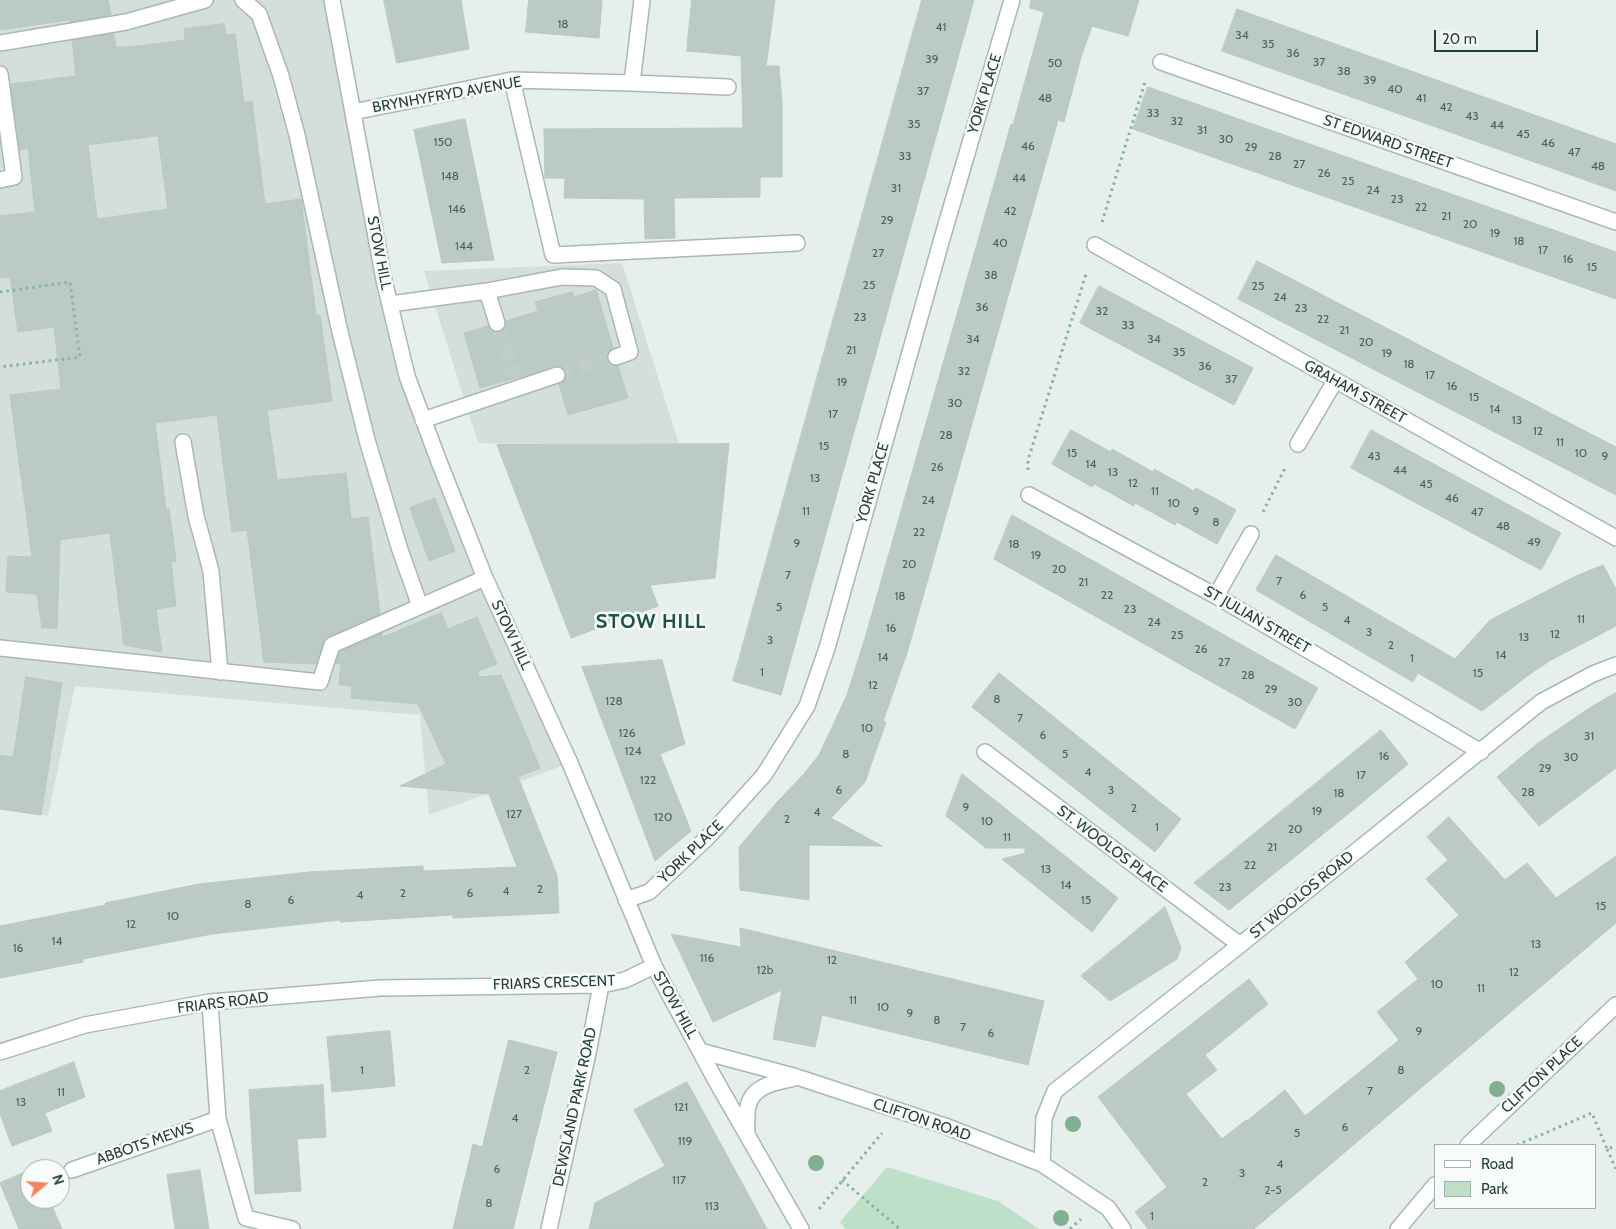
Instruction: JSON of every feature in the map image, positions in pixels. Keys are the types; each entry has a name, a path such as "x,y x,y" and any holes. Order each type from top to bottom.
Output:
{"street":[{"path":"0,43 126,22 205,0"},
{"path":"243,0 259,14 281,76 297,135 340,332 367,440 400,550 420,606"},
{"name":"STOW HILL","path":"332,0 384,280 407,376 485,578 570,763 654,966 747,1136 801,1229"},
{"path":"632,84 642,0"},
{"name":"YORK PLACE","path":"626,900 649,892 707,838 764,775 807,706 830,638 941,242 1012,0"},
{"name":"ST EDWARD STREET","path":"1161,62 1616,222"},
{"path":"0,74 14,177 0,180"},
{"path":"512,80 553,255 798,243"},
{"name":"BRYNHYFRYD AVENUE","path":"352,112 512,80 728,87"},
{"name":"GRAHAM STREET","path":"1095,245 1616,538"},
{"path":"390,304 487,291 562,277 596,278 613,289 630,352 616,357"},
{"path":"487,291 497,323"},
{"path":"424,420 517,383 556,376"},
{"path":"1298,444 1335,381"},
{"path":"183,442 196,516 212,571 220,672"},
{"name":"ST JULIAN STREET","path":"1029,494 1216,596 1481,752"},
{"path":"1216,596 1251,534"},
{"path":"0,648 320,682 332,645 485,578"},
{"name":"ST WOOLOS ROAD","path":"1042,1164 1044,1118 1055,1090 1240,945 1541,702 1592,674 1616,665"},
{"name":"ST. WOOLOS PLACE","path":"985,752 1240,945"},
{"name":"FRIARS CRESCENT","path":"450,987 601,985 625,980 654,966"},
{"name":"DEWSLAND PARK ROAD","path":"550,1229 601,985"},
{"name":"FRIARS ROAD","path":"0,1052 85,1025 210,1002 380,988 450,987"},
{"path":"210,1002 218,1119 246,1218 292,1229"},
{"name":"CLIFTON PLACE","path":"1469,1144 1616,1005"},
{"name":"CLIFTON ROAD","path":"700,1051 797,1077 900,1111 945,1126 1042,1164 1108,1208 1123,1229"},
{"path":"747,1136 748,1105 756,1091 770,1084 797,1077"},
{"name":"ABBOTS MEWS","path":"72,1170 218,1119"},
{"path":"1398,1229 1434,1186"}],"path":[{"path":"1029,494 1028,460 1146,78 1161,62"},
{"path":"0,292 70,282 80,357 0,367"},
{"path":"1251,534 1298,444"},
{"path":"814,1215 900,1111"},
{"path":"1519,1144 1592,1113 1616,1169"},
{"path":"1607,1149 1616,1146"},
{"path":"842,1180 900,1229"}],"shaded area":[{"path":"0,0 332,0 407,376 570,763 429,815 420,715 75,686 48,816 0,809"},
{"path":"622,263 679,444 557,445 478,443 424,271"}],"green space":[{"path":"887,1167 998,1201 1039,1229 845,1229 840,1222"}],"building":[{"path":"0,0 108,0 111,15 0,30"},
{"path":"384,0 461,0 469,49 397,63"},
{"path":"529,0 602,0 599,38 526,32"},
{"path":"692,0 775,0 766,66 779,66 782,102 782,177 760,177 760,197 674,198 675,238 645,239 644,199 564,198 565,178 545,178 544,129 743,128 741,56 687,51"},
{"path":"922,0 974,0 781,695 733,681"},
{"path":"1031,0 1139,0 1128,36 1092,26 1081,57 1064,122 1058,120 907,653 883,721 886,722 865,782 831,818 882,846 809,845 809,900 740,890 739,847 819,755 847,695 865,638 1011,124 1013,125 1044,12 1030,8"},
{"path":"1237,9 1616,144 1616,191 1222,51"},
{"path":"224,24 226,35 235,34 244,102 252,101 265,204 301,199 316,315 320,315 332,401 267,410 277,480 346,473 351,519 368,517 380,614 325,638 316,664 264,662 247,530 232,532 217,415 155,423 166,509 169,509 176,561 171,562 176,606 156,609 162,652 124,645 110,533 60,540 57,628 42,628 37,594 6,592 8,556 32,557 10,395 61,389 54,327 18,332 10,277 0,278 0,216 35,212 28,148 20,150 11,84 76,76 72,40 114,34 116,47 130,47 185,40 184,29","holes":["158,136 168,209 97,219 88,145"]},
{"path":"1148,87 1616,252 1616,299 1133,129"},
{"path":"465,119 494,260 442,263 414,130"},
{"path":"1257,261 1616,447 1616,495 1238,299"},
{"path":"1099,286 1253,368 1234,405 1080,323"},
{"path":"596,290 613,348 609,351 607,360 610,364 618,366 628,398 568,415 559,384 564,381 566,372 564,368 558,366 480,388 464,333 488,326 491,330 499,332 504,329 506,321 538,311 535,302 572,292 574,297"},
{"path":"1071,430 1111,452 1112,449 1153,472 1154,469 1194,491 1196,488 1236,510 1217,544 1177,522 1175,525 1135,503 1134,506 1094,484 1092,487 1052,464"},
{"path":"1371,430 1561,533 1541,570 1351,468"},
{"path":"729,444 715,578 650,585 658,606 571,638 497,445"},
{"path":"435,498 455,551 429,561 410,508"},
{"path":"1012,515 1318,688 1295,729 994,559"},
{"path":"1276,555 1455,659 1490,620 1576,576 1603,565 1616,589 1616,626 1551,660 1482,711 1418,673 1413,682 1256,590"},
{"path":"441,613 448,629 477,617 497,664 478,671 479,677 501,675 540,768 518,777 557,875 559,913 453,918 453,915 340,922 340,920 212,934 83,959 83,962 0,978 0,926 106,905 105,903 199,884 309,872 423,866 423,871 517,867 489,794 400,786 446,764 418,704 351,698 352,686 339,685 341,664 336,664 340,652 382,633 382,637"},
{"path":"662,660 685,744 660,754 691,831 655,861 582,667"},
{"path":"999,673 1181,819 1155,852 972,707"},
{"path":"26,677 62,683 41,815 0,809 0,755 13,757"},
{"path":"1616,693 1616,768 1539,826 1497,777 1538,743 1591,707"},
{"path":"1381,730 1408,764 1364,801 1229,910 1194,883"},
{"path":"962,774 1118,898 1092,932 1002,859 1025,853 1025,848 986,848 946,816"},
{"path":"1449,817 1505,880 1527,863 1556,898 1616,856 1616,923 1254,1229 1148,1229 1135,1212 1167,1187 1098,1097 1249,979 1268,1004 1205,1055 1217,1070 1186,1094 1222,1139 1285,1090 1305,1116 1399,1040 1377,1012 1418,979 1405,962 1459,915 1426,879 1448,860 1427,837"},
{"path":"1165,907 1181,948 1177,959 1110,1001 1081,976"},
{"path":"740,928 1044,1001 1028,1065 822,1015 815,1047 773,1039 782,990 713,1022 671,934 741,947"},
{"path":"390,1031 395,1086 332,1092 327,1037"},
{"path":"509,1040 557,1052 513,1229 453,1229 473,1144 482,1147"},
{"path":"74,1062 85,1097 45,1113 52,1131 12,1146 0,1114 0,1091"},
{"path":"687,1082 767,1229 589,1229 595,1203 665,1166 634,1110"},
{"path":"323,1085 326,1137 297,1139 301,1191 255,1194 249,1090"},
{"path":"200,1170 209,1229 175,1229 167,1175"},
{"path":"20,1174 20,1209 53,1209 62,1229 19,1229 0,1183"}],"tunnel":[{"path":"497,323 515,377"},
{"path":"557,375 616,357"}],"district":[{"name":"STOW HILL","path":"651,622"}]}
